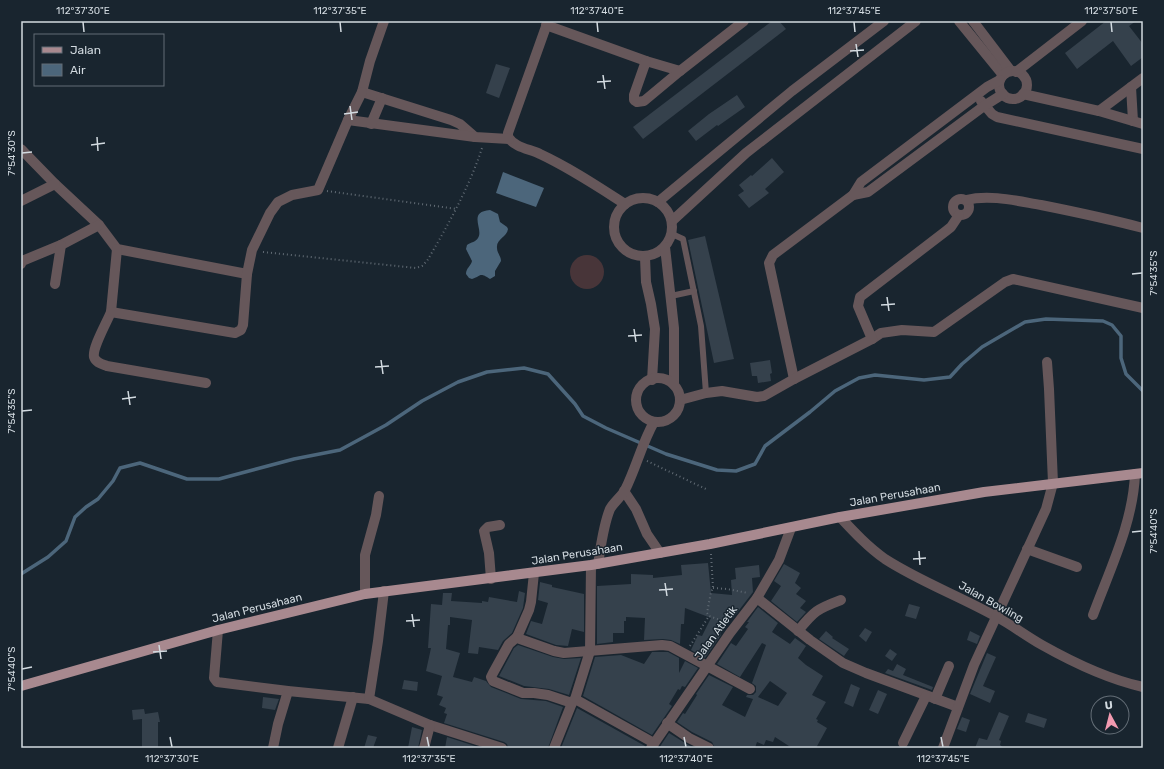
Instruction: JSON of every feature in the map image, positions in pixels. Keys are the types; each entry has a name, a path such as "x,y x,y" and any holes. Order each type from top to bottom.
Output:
{"main road":[{"name":"Jalan Perusahaan","path":"21,686 218,630 365,594 594,565 710,544 840,517 984,492 1139,473"}],"street":[{"path":"111,312 235,333 241,330 243,325 247,274 252,250 270,213 278,202 292,195 318,190 348,120 362,92 370,61 384,21"},
{"path":"658,202 792,91 884,21"},
{"path":"672,221 746,153 916,21"},
{"path":"959,21 1007,74"},
{"path":"973,21 1007,74"},
{"path":"794,379 775,297 770,263 776,252 853,195 861,182 977,95 1082,21"},
{"path":"646,61 634,95 636,101 641,102 739,22"},
{"path":"509,139 508,133 547,23 646,61 680,71"},
{"path":"1020,73 1026,81 1023,94 1019,97 1011,98 1003,94 1000,90 1007,74 1020,73"},
{"path":"1099,111 1143,78"},
{"path":"1132,87 1133,121"},
{"path":"362,92 451,120 480,137"},
{"path":"853,195 868,192 984,106 1003,94"},
{"path":"1023,94 1099,111 1143,124"},
{"path":"977,95 984,106 997,117 1143,149"},
{"path":"371,124 382,98"},
{"path":"348,120 480,137 509,139 516,144 568,167 625,204"},
{"path":"21,149 55,184 99,225 117,248 247,274"},
{"path":"21,201 55,184"},
{"path":"872,339 858,306 860,297 946,231 959,215 964,214 968,210 969,205 966,200 982,197 1022,202 1088,214 1143,228"},
{"path":"650,198 664,207 672,221 672,234 665,247 659,252 645,257 639,257 627,252 618,244 613,232 614,220 620,208 625,204 632,200 650,198"},
{"path":"21,264 22,261 26,259 61,245 99,225"},
{"path":"55,284 61,245"},
{"path":"665,247 674,328 674,385"},
{"path":"117,248 111,312 94,351 94,358 99,363 107,366 206,383"},
{"path":"645,257 646,282 655,329 652,380"},
{"path":"680,400 706,393 722,391 760,397 881,333 902,330 934,332 1005,282 1013,279 1143,308"},
{"path":"943,748 974,665 1046,509 1053,483 1050,390 1047,362"},
{"path":"664,379 674,385 680,400 679,408 675,414 662,422 654,422 649,420 641,413 637,404 640,389 652,380 664,379"},
{"path":"554,748 574,701 590,651 594,565 606,520 614,502 624,491 654,422"},
{"path":"1093,615 1125,531 1139,473"},
{"path":"624,491 636,509 647,534 660,553"},
{"path":"365,594 365,555 376,515 379,496"},
{"name":"Jalan Bowling","path":"840,517 862,540 883,558 904,570 996,616 1042,645 1076,663 1127,683 1143,687"},
{"path":"490,578 489,553 484,531 488,528 500,525"},
{"name":"Jalan Atletik","path":"652,746 707,666 758,597 780,560 791,528"},
{"path":"1027,549 1077,567"},
{"path":"534,573 531,602 517,637 509,644 491,677 493,681 523,693 534,693 574,701 652,746"},
{"path":"369,699 384,591"},
{"path":"758,597 798,631 843,663 958,708"},
{"path":"798,631 818,609 841,600"},
{"path":"218,630 214,680 219,682 288,691 369,699 430,725 502,748"},
{"path":"517,637 537,646 560,652 662,645 670,646 750,689"},
{"path":"903,744 949,666"},
{"path":"273,748 278,724 288,691"},
{"path":"338,748 353,697"},
{"path":"667,723 689,738 709,748"},
{"path":"424,748 430,725"}],"lane":[{"path":"672,234 683,238 701,326 706,393"},
{"path":"671,296 694,291"}],"path":[{"path":"252,250 416,268 422,266 427,261 457,209 478,161 480,137"},
{"path":"318,190 457,209"},
{"path":"638,457 708,490"},
{"path":"685,654 709,616 707,613 713,588 710,544"},
{"path":"713,588 727,589 758,597"},
{"path":"709,616 736,626"}],"shaded area":[{"path":"584,255 590,255 594,256 601,262 604,272 603,279 597,286 590,289 584,289 580,288 573,282 570,275 570,269 571,265 577,258"}],"water":[{"path":"503,172 544,188 536,207 496,193"},
{"path":"490,210 498,214 500,222 508,229 497,245 497,250 501,261 495,271 495,276 490,279 481,275 472,279 466,274 472,261 466,249 467,245 478,238 479,214 483,211"}],"building":[{"path":"772,21 779,21 786,29 643,139 633,127"},
{"path":"1106,21 1136,21 1129,26 1143,44 1143,57 1131,66 1113,41 1077,69 1065,53"},
{"path":"496,64 510,68 499,98 486,93"},
{"path":"737,95 745,107 696,141 688,131 709,114"},
{"path":"772,158 784,172 765,189 769,193 749,208 738,195 744,191 739,185 751,175 752,176"},
{"path":"705,236 734,359 714,363 688,240"},
{"path":"770,360 772,373 770,374 771,381 758,383 757,376 752,376 750,363"},
{"path":"708,563 711,593 732,595 731,580 736,579 735,568 759,565 760,577 752,578 753,592 733,618 729,617 720,634 721,635 705,658 691,650 698,635 702,636 711,618 685,608 684,624 681,624 680,644 671,640 663,639 644,640 645,618 626,617 626,621 624,621 624,633 613,633 613,642 597,644 597,586 631,584 631,574 653,575 653,578 682,575 681,565"},
{"path":"784,564 800,573 795,583 801,588 796,594 806,601 800,608 806,612 797,622 771,601 781,586 774,581"},
{"path":"540,582 552,585 552,587 584,594 584,632 572,629 568,646 556,645 526,634 531,621 542,624 548,603 538,600"},
{"path":"519,591 525,593 523,608 512,633 503,641 498,650 479,647 478,654 468,653 472,620 450,617 446,649 460,653 453,677 472,682 474,677 486,681 491,687 521,699 546,701 563,707 548,748 508,748 507,744 504,742 444,723 447,714 444,713 446,708 439,705 443,697 437,695 442,676 426,671 431,648 428,648 431,604 442,605 443,593 452,593 451,601 482,603 482,601 488,602 489,597 517,602"},
{"path":"909,604 920,607 916,619 905,616"},
{"path":"758,607 778,623 772,632 790,644 795,638 806,646 798,658 823,676 812,695 826,702 816,719 818,720 817,722 827,728 816,748 792,748 775,737 773,742 766,740 764,745 757,742 755,748 715,748 712,742 692,732 677,722 683,713 685,714 709,675 733,687 722,705 745,717 753,699 746,697 747,695 753,695 756,692 756,686 752,683 766,645 762,643 740,677 717,664 731,643 736,646 748,629 745,627 749,622 747,622","holes":["770,681 787,693 778,706 758,697"]},
{"path":"865,628 872,632 866,642 859,636"},
{"path":"826,631 833,637 832,638 849,649 844,656 819,639"},
{"path":"970,631 980,636 977,644 967,640"},
{"path":"518,645 553,657 564,659 581,658 569,695 549,689 524,686 499,676 514,648"},
{"path":"890,649 897,654 892,661 885,656"},
{"path":"652,652 668,652 679,658 679,673 685,661 698,668 685,687 682,686 680,690 678,689 669,704 672,706 652,735 583,696 595,657 621,655 644,664"},
{"path":"987,653 996,657 983,686 995,691 990,703 970,694"},
{"path":"897,664 906,669 903,675 933,687 932,690 885,673 888,669 893,671"},
{"path":"404,680 418,682 417,691 402,689"},
{"path":"851,684 860,688 853,707 844,703"},
{"path":"878,690 887,694 878,714 869,710"},
{"path":"263,697 279,699 275,710 262,708"},
{"path":"577,708 645,746 645,748 561,748"},
{"path":"144,709 145,714 158,712 160,722 158,722 158,748 142,748 142,719 133,720 132,710"},
{"path":"999,712 1009,716 999,740 1001,741 1000,745 1004,748 975,748 979,738 987,740"},
{"path":"1028,713 1047,719 1044,728 1025,722"},
{"path":"962,717 970,720 966,732 957,729"},
{"path":"412,727 422,730 418,748 408,748"},
{"path":"669,733 685,743 694,748 659,748"},
{"path":"368,735 377,737 373,748 364,748"},
{"path":"447,737 481,748 445,748"}],"waterway":[{"path":"21,574 48,557 66,541 75,517 98,499 113,481 120,468 140,463 187,479 219,479 294,459 340,450 386,425 422,401 458,382 487,372 524,368 548,374 575,404 583,416 606,428 666,454 717,470 736,471 755,464 765,446 835,391 859,378 875,375 924,380 950,377 962,364 982,347 1025,322 1046,319 1103,321 1112,325 1121,336 1121,358 1126,374 1143,391"}]}
